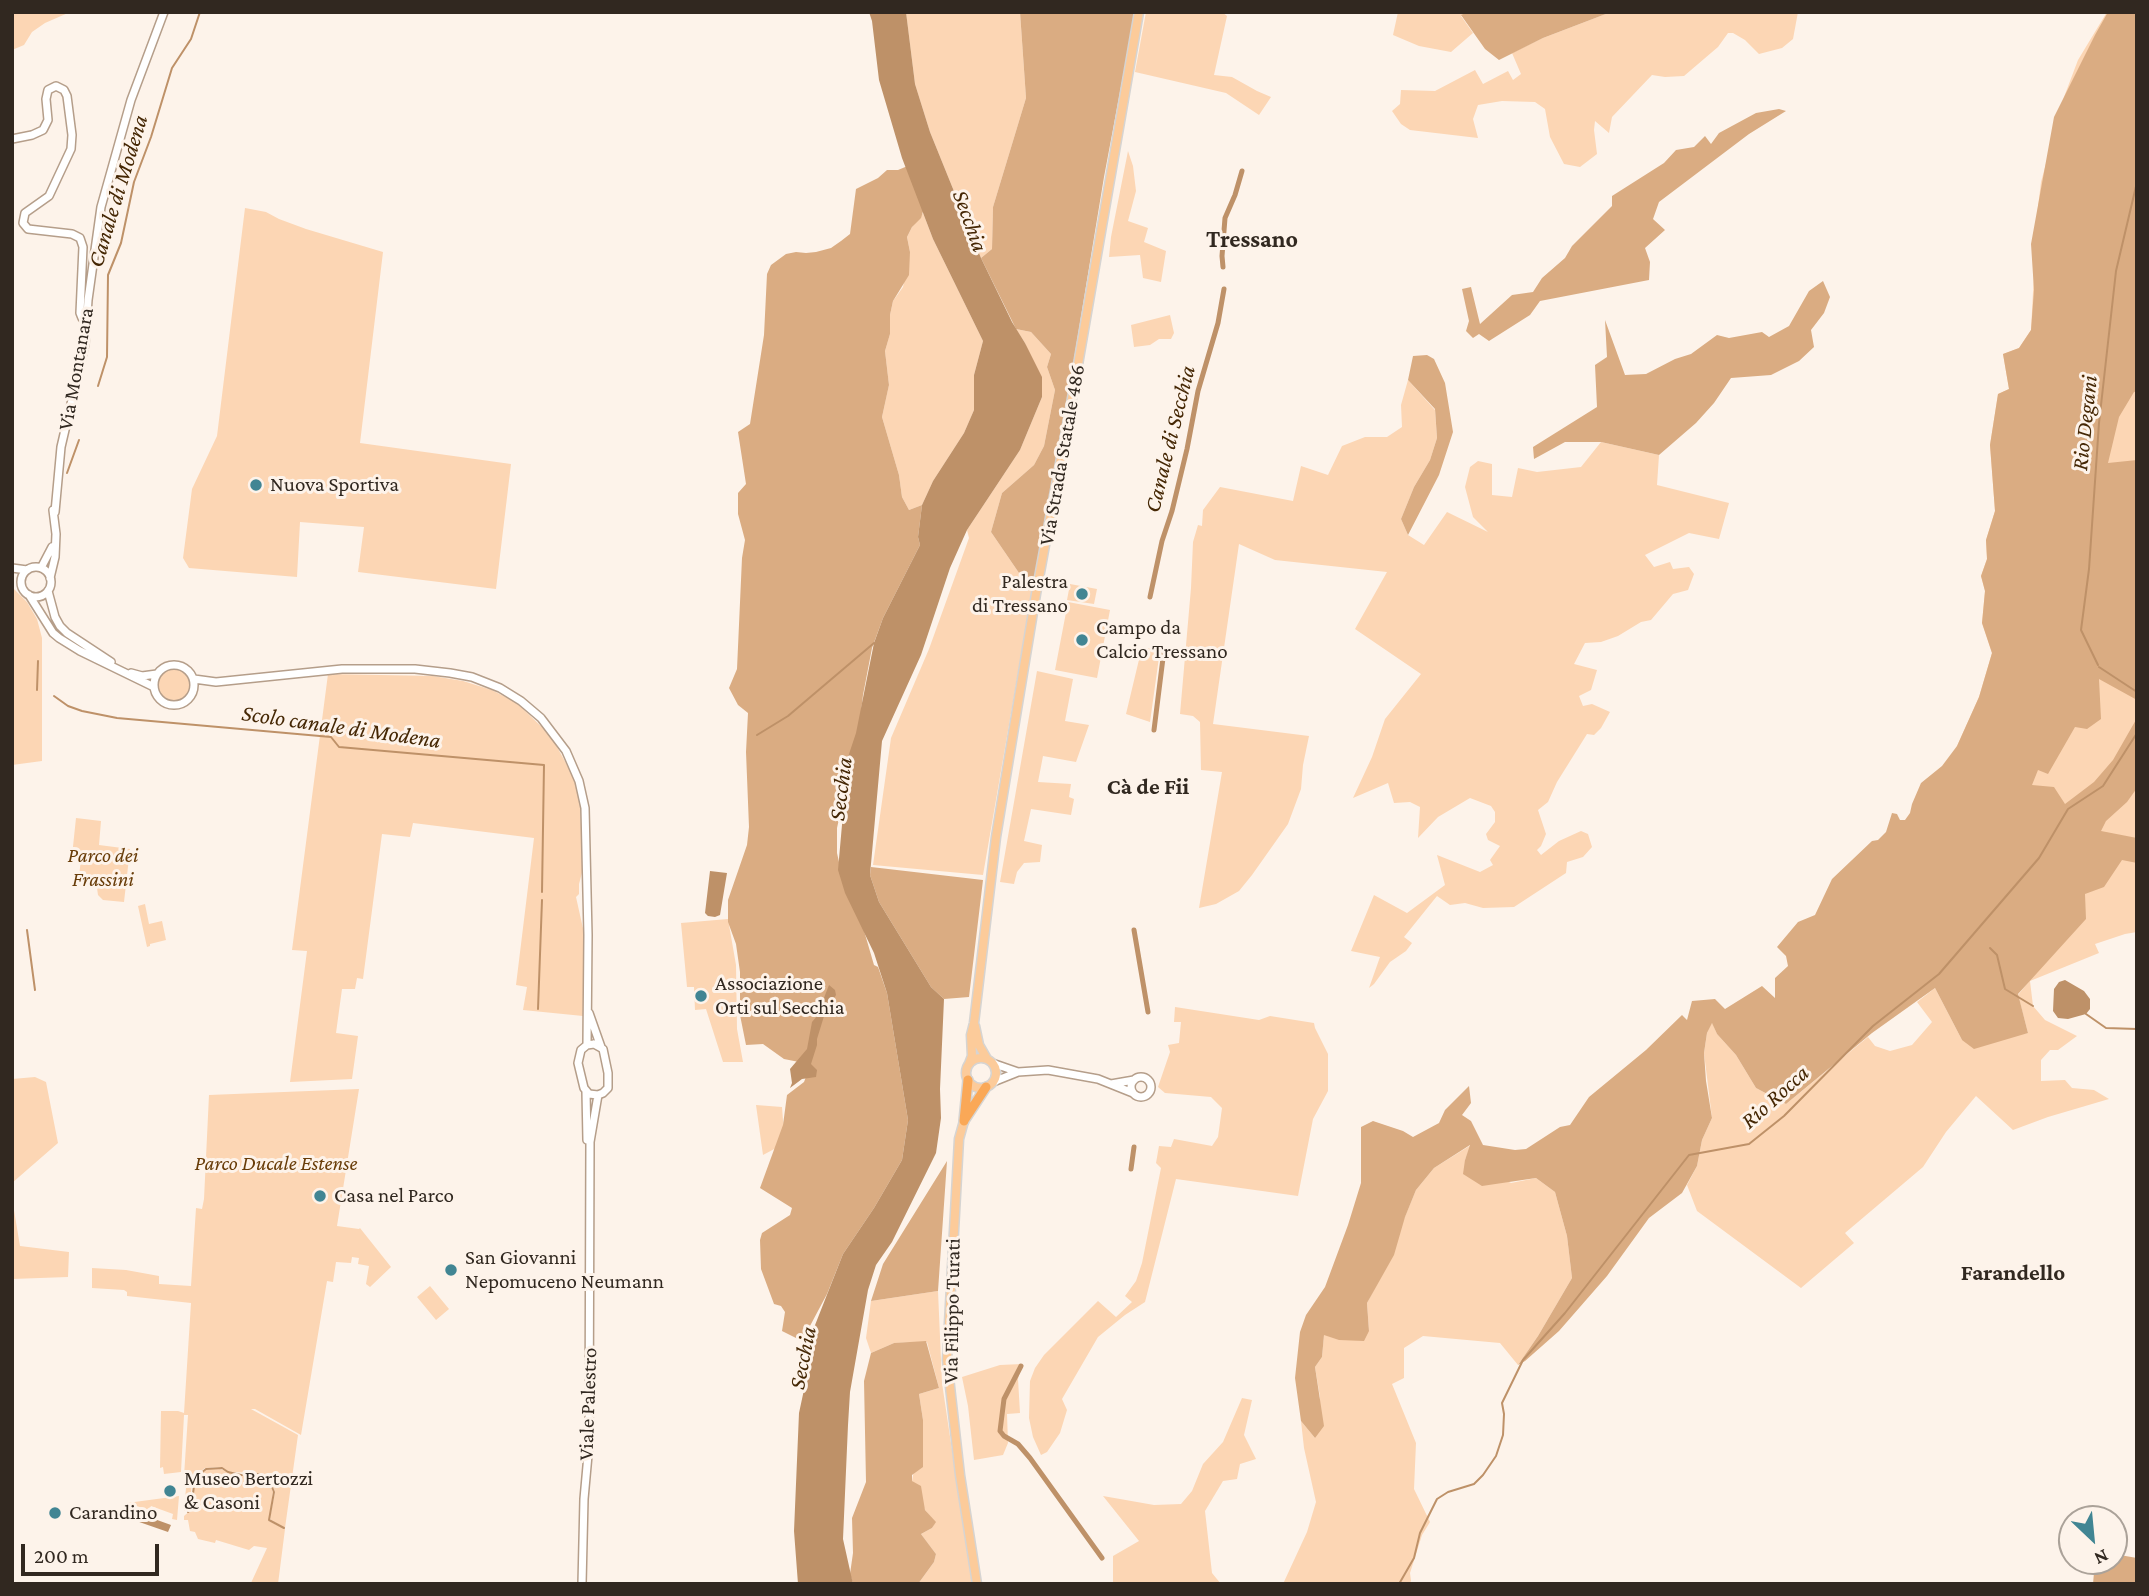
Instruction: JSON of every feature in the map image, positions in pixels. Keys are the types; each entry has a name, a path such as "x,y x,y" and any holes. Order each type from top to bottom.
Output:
{"highway":[{"path":"964,1121 968,1080"},
{"path":"964,1121 990,1085"}],"main road":[{"name":"Via Montanara","path":"50,578 55,557 55,512 61,447 84,347 101,207 131,100 164,12"},
{"name":"Via Strada Statale 486","path":"969,1064 1001,810 1036,594 1139,12"},
{"path":"12,139 43,130 48,120 48,90 56,86 64,89 72,135 71,149 49,196 24,213 23,223 28,229 72,234 82,242 80,313 86,321"},
{"name":"Via Montanara","path":"41,568 55,540"},
{"path":"12,568 41,568 50,578 48,591 55,617 67,634 122,670 142,676 157,674 167,666 176,665 186,669 194,679 193,695"},
{"path":"21,586 22,577 27,570"},
{"path":"12,580 29,595 59,638 154,687"},
{"path":"29,595 39,597 48,591"},
{"name":"Viale Palestro","path":"216,682 342,668 415,669 472,677 500,688 522,701 541,718 566,751 579,781 585,808 588,1013 587,1045 578,1060 586,1092 589,1224"},
{"path":"157,674 154,687 159,699 170,705 183,704 203,687 216,682"},
{"path":"194,679 216,682"},
{"path":"588,1013 601,1047"},
{"path":"974,1023 979,1045 996,1072 990,1085"},
{"path":"587,1045 601,1047"},
{"name":"Viale Palestro","path":"582,1584 584,1499 589,1444 590,1142 598,1095 603,1093 609,1084 606,1059 601,1047"},
{"path":"1018,1072 977,1058 966,1069 968,1080 974,1086 990,1085 1018,1072 1048,1070 1111,1084 1138,1097 1144,1097 1152,1087 1144,1077 1111,1084"},
{"path":"1133,1093 1131,1085 1134,1080"},
{"path":"586,1092 598,1095"},
{"name":"Via Filippo Turati","path":"964,1121 958,1153 947,1360 976,1584"}],"green space":[{"path":"12,12 68,13 45,23 32,32 24,45 12,50"},
{"path":"906,12 1020,12 1026,98 993,207 992,249 981,258 930,132 915,84"},
{"path":"1146,12 1222,12 1227,16 1214,75 1232,77 1271,97 1259,115 1226,93 1135,72"},
{"path":"1398,12 1468,12 1461,16 1473,33 1451,52 1419,46 1393,35"},
{"path":"1611,12 1798,12 1793,39 1782,48 1759,54 1745,40 1728,33 1718,47 1684,76 1652,75 1612,117 1609,133 1595,121 1597,154 1580,167 1564,164 1550,137 1545,109 1535,102 1502,101 1478,105 1473,119 1478,138 1410,130 1401,124 1392,111 1400,104 1401,90 1435,91 1475,70 1483,84 1508,71 1513,80 1521,74 1512,53"},
{"path":"2107,12 2137,12 2137,932 2095,944 2099,953 2030,981 2033,1006 2045,1020 2077,1036 2058,1050 2050,1050 2041,1060 2041,1081 2065,1080 2072,1088 2094,1090 2109,1099 2013,1130 1976,1096 1946,1132 1923,1167 1845,1233 1854,1243 1801,1288 1697,1211 1687,1185 1697,1166 1702,1140 1712,1118 1704,1053 1712,1022 1717,1034 1736,1055 1756,1088 1786,1104 1868,1037 1875,1046 1890,1051 1912,1045 1932,1022 1917,1002 1935,988 1962,1040 2028,1033 2018,995 2030,980 1949,764 1979,697 1992,653 1982,623 1985,591 1981,576 1987,559 1986,540 1995,511 1990,445 1998,394 2009,389 2003,354 2019,348 2031,330 2041,182 2064,97 2078,60"},
{"path":"1128,151 1136,191 1128,221 1148,228 1144,242 1166,251 1161,282 1143,278 1140,255 1109,257"},
{"path":"245,208 266,212 306,229 383,252 360,443 511,464 496,589 358,572 364,527 300,522 297,577 189,568 183,558 192,489 217,436"},
{"path":"923,213 983,341 974,375 974,410 964,433 933,481 922,505 909,510 902,497 899,475 882,417 889,385 885,351 890,334 893,301 903,287 910,252 907,237"},
{"path":"1170,315 1174,333 1171,339 1159,339 1150,345 1134,347 1131,325"},
{"path":"1016,329 1031,332 1051,354 1047,367 1055,390 1044,446 1034,465 1002,493 991,532 1032,592 983,875 873,865 891,738 929,649 969,538 967,530 1020,450 1042,397 1025,343"},
{"path":"1408,380 1435,410 1437,438 1430,460 1414,487 1401,519 1408,535 1424,545 1447,512 1488,532 1473,517 1465,487 1470,467 1478,461 1492,464 1492,495 1512,497 1518,468 1537,472 1581,467 1601,442 1659,455 1657,485 1729,503 1719,539 1689,533 1645,555 1654,567 1670,562 1673,569 1689,567 1694,574 1688,590 1673,594 1651,620 1641,622 1618,636 1601,642 1585,643 1574,664 1597,670 1591,690 1579,696 1583,706 1592,704 1610,712 1594,735 1587,734 1557,782 1548,802 1538,810 1546,834 1537,850 1541,855 1559,841 1581,831 1588,834 1592,847 1583,857 1567,862 1566,873 1514,907 1483,908 1465,903 1450,905 1437,896 1404,937 1412,943 1406,951 1390,962 1369,988 1380,957 1351,951 1374,895 1407,913 1445,885 1437,855 1480,872 1493,865 1490,860 1500,846 1488,840 1486,834 1495,822 1495,812 1491,806 1470,798 1438,817 1418,838 1420,807 1410,802 1394,803 1388,783 1353,798 1372,757 1385,719 1421,674 1355,629 1387,572 1275,560 1239,544 1213,724 1309,736 1301,789 1288,824 1239,891 1216,904 1199,908 1222,772 1201,770 1200,722 1193,716 1180,714 1193,542 1198,525 1202,526 1203,510 1220,487 1293,501 1301,466 1328,475 1342,446 1365,437 1387,437 1402,427 1401,405"},
{"name":"Palestra di Tressano","path":"1070,584 1097,589 1094,604 1067,600"},
{"path":"12,587 27,602 37,619 42,638 42,761 12,765"},
{"name":"Campo da Calcio Tressano","path":"1068,602 1110,610 1097,678 1055,670"},
{"path":"1142,647 1160,650 1150,722 1126,714"},
{"path":"175,668 187,673 192,685 187,697 175,702 163,697 158,685 163,673"},
{"path":"1037,671 1073,679 1065,721 1089,725 1076,762 1043,756 1038,782 1071,784 1069,797 1074,799 1071,815 1031,809 1024,841 1042,845 1040,862 1024,863 1017,872 1014,884 1000,882"},
{"path":"328,674 433,676 463,681 492,690 517,703 551,736 573,776 580,803 583,869 579,894 576,897 584,933 583,1016 523,1010 527,987 516,985 534,838 413,823 410,837 382,834 363,979 357,978 355,989 342,989 336,1033 358,1036 352,1079 290,1082 307,951 292,950"},
{"name":"Parco dei Frassini","path":"76,818 101,821 99,845 130,849 124,902 103,900 98,895 97,888 78,885 81,859 72,856"},
{"path":"145,904 149,924 162,921 166,940 147,947 138,906"},
{"path":"728,919 736,965 737,1029 743,1062 723,1062 706,1009 695,1010 694,987 687,987 681,923"},
{"path":"1175,1007 1259,1020 1270,1016 1314,1023 1328,1054 1328,1091 1313,1119 1298,1196 1176,1179 1145,1302 1098,1337 1062,1399 1067,1410 1060,1433 1047,1452 1041,1455 1029,1418 1030,1381 1035,1368 1044,1355 1098,1301 1116,1317 1132,1302 1125,1296 1136,1281 1142,1263 1161,1168 1156,1163 1159,1146 1171,1147 1174,1139 1212,1146 1218,1137 1222,1108 1211,1097 1165,1093 1158,1087 1170,1052 1168,1045 1179,1043 1181,1022 1174,1022"},
{"path":"35,1077 46,1082 58,1143 12,1183 12,1079"},
{"name":"Parco Ducale Estense","path":"359,1089 337,1226 360,1228 391,1267 370,1287 366,1284 369,1266 358,1264 359,1258 352,1257 351,1263 336,1262 333,1282 327,1281 301,1435 251,1409 298,1435 285,1528 270,1518 275,1492 271,1482 259,1473 229,1472 221,1467 205,1468 193,1477 189,1507 184,1511 188,1415 184,1415 181,1472 164,1474 163,1467 160,1468 161,1411 184,1413 191,1303 127,1296 124,1290 92,1288 92,1268 159,1276 159,1284 191,1286 196,1208 202,1209 204,1199 209,1095"},
{"path":"756,1105 782,1107 784,1133 778,1147 763,1155"},
{"path":"1471,1145 1465,1160 1511,1183 1536,1178 1555,1192 1567,1236 1572,1278 1518,1365 1500,1343 1423,1336 1404,1348 1404,1378 1392,1384 1416,1443 1414,1489 1430,1522 1422,1535 1409,1584 1283,1584 1307,1532 1316,1502 1301,1421 1315,1438 1320,1397 1315,1367 1322,1357 1324,1334 1369,1331 1367,1303 1416,1190 1434,1168"},
{"path":"12,1198 20,1246 69,1252 68,1277 12,1279"},
{"path":"430,1286 449,1309 436,1320 417,1297"},
{"path":"938,1291 942,1383 972,1584 918,1584 934,1562 936,1554 921,1534 932,1528 935,1522 925,1510 912,1481 923,1420 919,1394 939,1388 927,1342 894,1343 871,1353 866,1338 871,1301"},
{"path":"1022,1364 1018,1379 1020,1413 1007,1414 1008,1443 1003,1455 974,1460 962,1377 1000,1365"},
{"path":"1242,1398 1252,1400 1244,1435 1256,1459 1240,1464 1237,1479 1223,1481 1205,1511 1212,1573 1221,1584 1113,1584 1113,1556 1139,1541 1103,1496 1154,1505 1181,1504 1192,1491 1203,1464 1223,1442"},
{"path":"216,1468 241,1475 258,1475 269,1482 273,1492 269,1521 285,1529 278,1584 251,1583 267,1548 254,1546 249,1550 216,1540 215,1543 198,1539 195,1532 190,1531 188,1520 184,1520 184,1516 192,1509 195,1478 206,1470"},
{"path":"179,1496 177,1520 172,1519 173,1514 151,1506 149,1510 127,1503"}],"shaded area":[{"path":"869,12 906,12 915,84 930,132 981,258 1042,377 1042,397 1020,450 967,530 950,568 921,655 882,741 870,875 879,902 931,987 944,999 941,1118 936,1153 892,1242 876,1265 868,1290 850,1392 848,1425 843,1539 853,1584 798,1584 794,1531 799,1413 805,1385 806,1348 843,1254 902,1160 908,1120 887,993 874,953 845,893 838,870 848,757 856,733 874,643 883,618 920,545 918,537 922,505 933,481 964,433 974,410 974,375 983,341 933,239 902,158 879,80"},
{"path":"1020,12 1135,12 1032,592 991,532 1002,493 1034,465 1044,446 1055,390 1047,367 1051,354 1031,332 1016,329 981,258 992,249 993,207 1026,98"},
{"path":"1468,12 1611,12 1543,38 1499,60 1485,49 1461,15"},
{"path":"2108,12 2137,12 2137,391 2119,417 2108,463 2137,460 2137,700 2099,679 2101,719 2087,729 2075,727 2048,774 2038,770 2032,785 2054,787 2065,804 2094,782 2113,760 2137,718 2137,788 2127,802 2106,821 2101,831 2137,838 2137,863 2122,860 2104,887 2085,894 2086,919 2018,994 2028,1033 1974,1049 1962,1040 1935,988 1872,1033 1786,1104 1756,1088 1712,1023 1707,1033 1704,1053 1712,1118 1702,1140 1697,1166 1682,1193 1649,1218 1607,1276 1559,1331 1518,1365 1572,1278 1567,1236 1555,1192 1536,1178 1482,1186 1463,1174 1470,1145 1434,1168 1416,1190 1394,1255 1367,1303 1369,1331 1364,1341 1339,1340 1324,1335 1322,1357 1315,1367 1324,1426 1315,1438 1301,1421 1295,1378 1300,1332 1306,1315 1325,1287 1361,1183 1361,1127 1373,1121 1413,1137 1439,1123 1445,1110 1469,1086 1471,1103 1462,1115 1471,1121 1483,1145 1526,1149 1560,1127 1570,1125 1589,1097 1646,1050 1682,1015 1687,1020 1692,1001 1715,999 1725,1009 1762,986 1775,998 1775,978 1788,966 1786,956 1777,947 1798,922 1815,915 1832,879 1872,841 1878,840 1886,832 1892,813 1897,814 1900,820 1905,820 1921,783 1942,766 1957,746 1979,697 1992,653 1982,623 1985,591 1981,576 1987,559 1986,540 1995,511 1990,445 1998,394 2009,389 2003,354 2019,348 2031,330 2034,290 2031,244 2054,117"},
{"path":"1779,109 1786,111 1749,134 1659,202 1653,219 1665,230 1645,248 1650,262 1649,280 1540,301 1530,315 1489,341 1479,334 1473,338 1466,331 1469,321 1462,289 1471,287 1480,324 1512,295 1533,292 1542,278 1565,258 1572,246 1612,206 1612,196 1664,163 1676,150 1694,147 1705,136 1711,144 1719,133 1756,113"},
{"path":"910,165 925,205 921,218 907,237 910,252 909,275 893,301 890,315 890,334 885,351 889,385 882,417 899,475 902,497 909,510 922,505 918,537 920,545 883,618 872,648 859,728 837,828 837,853 841,871 860,917 874,965 878,967 887,993 908,1120 902,1160 843,1254 827,1294 802,1341 782,1331 785,1312 781,1306 774,1304 761,1269 762,1233 790,1215 792,1208 760,1188 783,1125 787,1095 804,1082 809,1069 804,1063 784,1059 763,1044 746,1045 740,1015 740,972 736,944 728,922 728,900 747,845 749,827 746,752 748,713 738,705 729,688 737,669 745,540 738,514 738,493 746,484 738,432 750,424 764,335 767,274 771,265 786,254 816,252 831,248 841,241 850,234 856,189 878,178 887,170 898,170"},
{"path":"1823,281 1830,297 1824,313 1811,330 1814,347 1799,361 1771,375 1731,378 1696,423 1659,455 1601,442 1565,442 1534,459 1533,447 1597,407 1595,365 1607,357 1605,320 1625,375 1646,374 1691,354 1717,335 1729,338 1762,332 1769,337 1789,326 1809,291"},
{"path":"1427,355 1434,359 1445,383 1453,432 1439,475 1408,535 1401,519 1414,487 1430,460 1437,438 1435,409 1408,380 1413,356"},
{"path":"871,867 983,880 969,997 944,999 931,987 879,902 870,875"},
{"path":"710,871 727,873 720,915 715,917 705,913"},
{"path":"2065,980 2084,991 2090,999 2090,1009 2086,1014 2068,1019 2058,1018 2053,1011 2054,989 2059,982"},
{"path":"829,985 836,995 825,1013 817,1039 811,1064 817,1070 816,1077 802,1079 790,1088 790,1069 807,1049 812,1022"},
{"path":"947,1161 938,1291 871,1301 883,1264"},
{"path":"926,1341 939,1388 919,1394 923,1420 923,1467 912,1475 912,1481 921,1486 925,1510 936,1522 932,1528 921,1534 936,1554 934,1562 918,1584 853,1584 850,1574 853,1553 852,1518 866,1482 864,1381 871,1353 894,1343"},
{"path":"124,1508 171,1525 168,1532 122,1516"},
{"path":"2128,1556 2137,1558 2137,1584 2093,1584 2094,1575 2128,1575"}],"waterway":[{"name":"Canale di Modena","path":"98,386 107,357 108,275 121,243 134,182 172,68 191,39 200,12"},
{"name":"Canale di Secchia","path":"1223,267 1225,218 1242,171"},
{"name":"Rio Degani","path":"2098,665 2081,630 2089,569 2099,423 2116,271 2137,182"},
{"name":"Canale di Secchia","path":"1150,597 1187,449 1198,391 1218,323 1224,289"},
{"name":"Canale di Modena","path":"67,473 79,440"},
{"name":"Scolo canale di Modena","path":"757,735 788,716 874,643"},
{"name":"Canale di Secchia","path":"1154,730 1164,650"},
{"name":"Canale di Modena","path":"37,690 38,661"},
{"name":"Rio Degani","path":"2099,667 2137,692"},
{"name":"Scolo canale di Modena","path":"54,696 68,706 82,711 117,718 331,737 339,747 544,765 542,892"},
{"name":"Rio Rocca","path":"1399,1584 1414,1558 1420,1533 1437,1499 1448,1492 1474,1484 1496,1456 1503,1435 1502,1403 1523,1360 1565,1313 1689,1155 1749,1144 1784,1116 1873,1026 1939,974 2039,858 2068,809 2103,786 2137,733"},
{"name":"Scolo canale di Modena","path":"538,1009 542,900"},
{"path":"27,930 35,990"},
{"name":"Canale di Secchia","path":"1134,930 1148,1012"},
{"path":"1990,948 1997,955 2005,989 2033,1006"},
{"path":"2086,1014 2106,1028 2137,1029"},
{"name":"Canale di Secchia","path":"1131,1169 1134,1147"},
{"name":"Canale di Secchia","path":"1021,1366 1004,1399 1000,1431 1018,1444 1030,1458 1102,1558"},
{"path":"188,1512 191,1509 195,1478 206,1469 222,1468 241,1475 259,1474 270,1482 274,1492 269,1520 284,1528"}],"place":[{"name":"Nuova Sportiva","path":"256,485"},
{"name":"Palestra di Tressano","path":"1082,594"},
{"name":"Campo da Calcio Tressano","path":"1082,640"},
{"name":"Associazione Orti sul Secchia","path":"701,996"},
{"name":"Casa nel Parco","path":"320,1196"},
{"name":"San Giovanni Nepomuceno Neumann","path":"451,1270"},
{"name":"Museo Bertozzi & Casoni","path":"170,1491"},
{"name":"Carandino","path":"55,1513"}],"district":[{"name":"Tressano","path":"1252,240"},
{"name":"Cà de Fii","path":"1148,787"},
{"name":"Farandello","path":"2013,1273"}],"water label":[{"name":"Secchia","path":"970,221"},
{"name":"Secchia","path":"841,789"},
{"name":"Secchia","path":"803,1358"}]}
